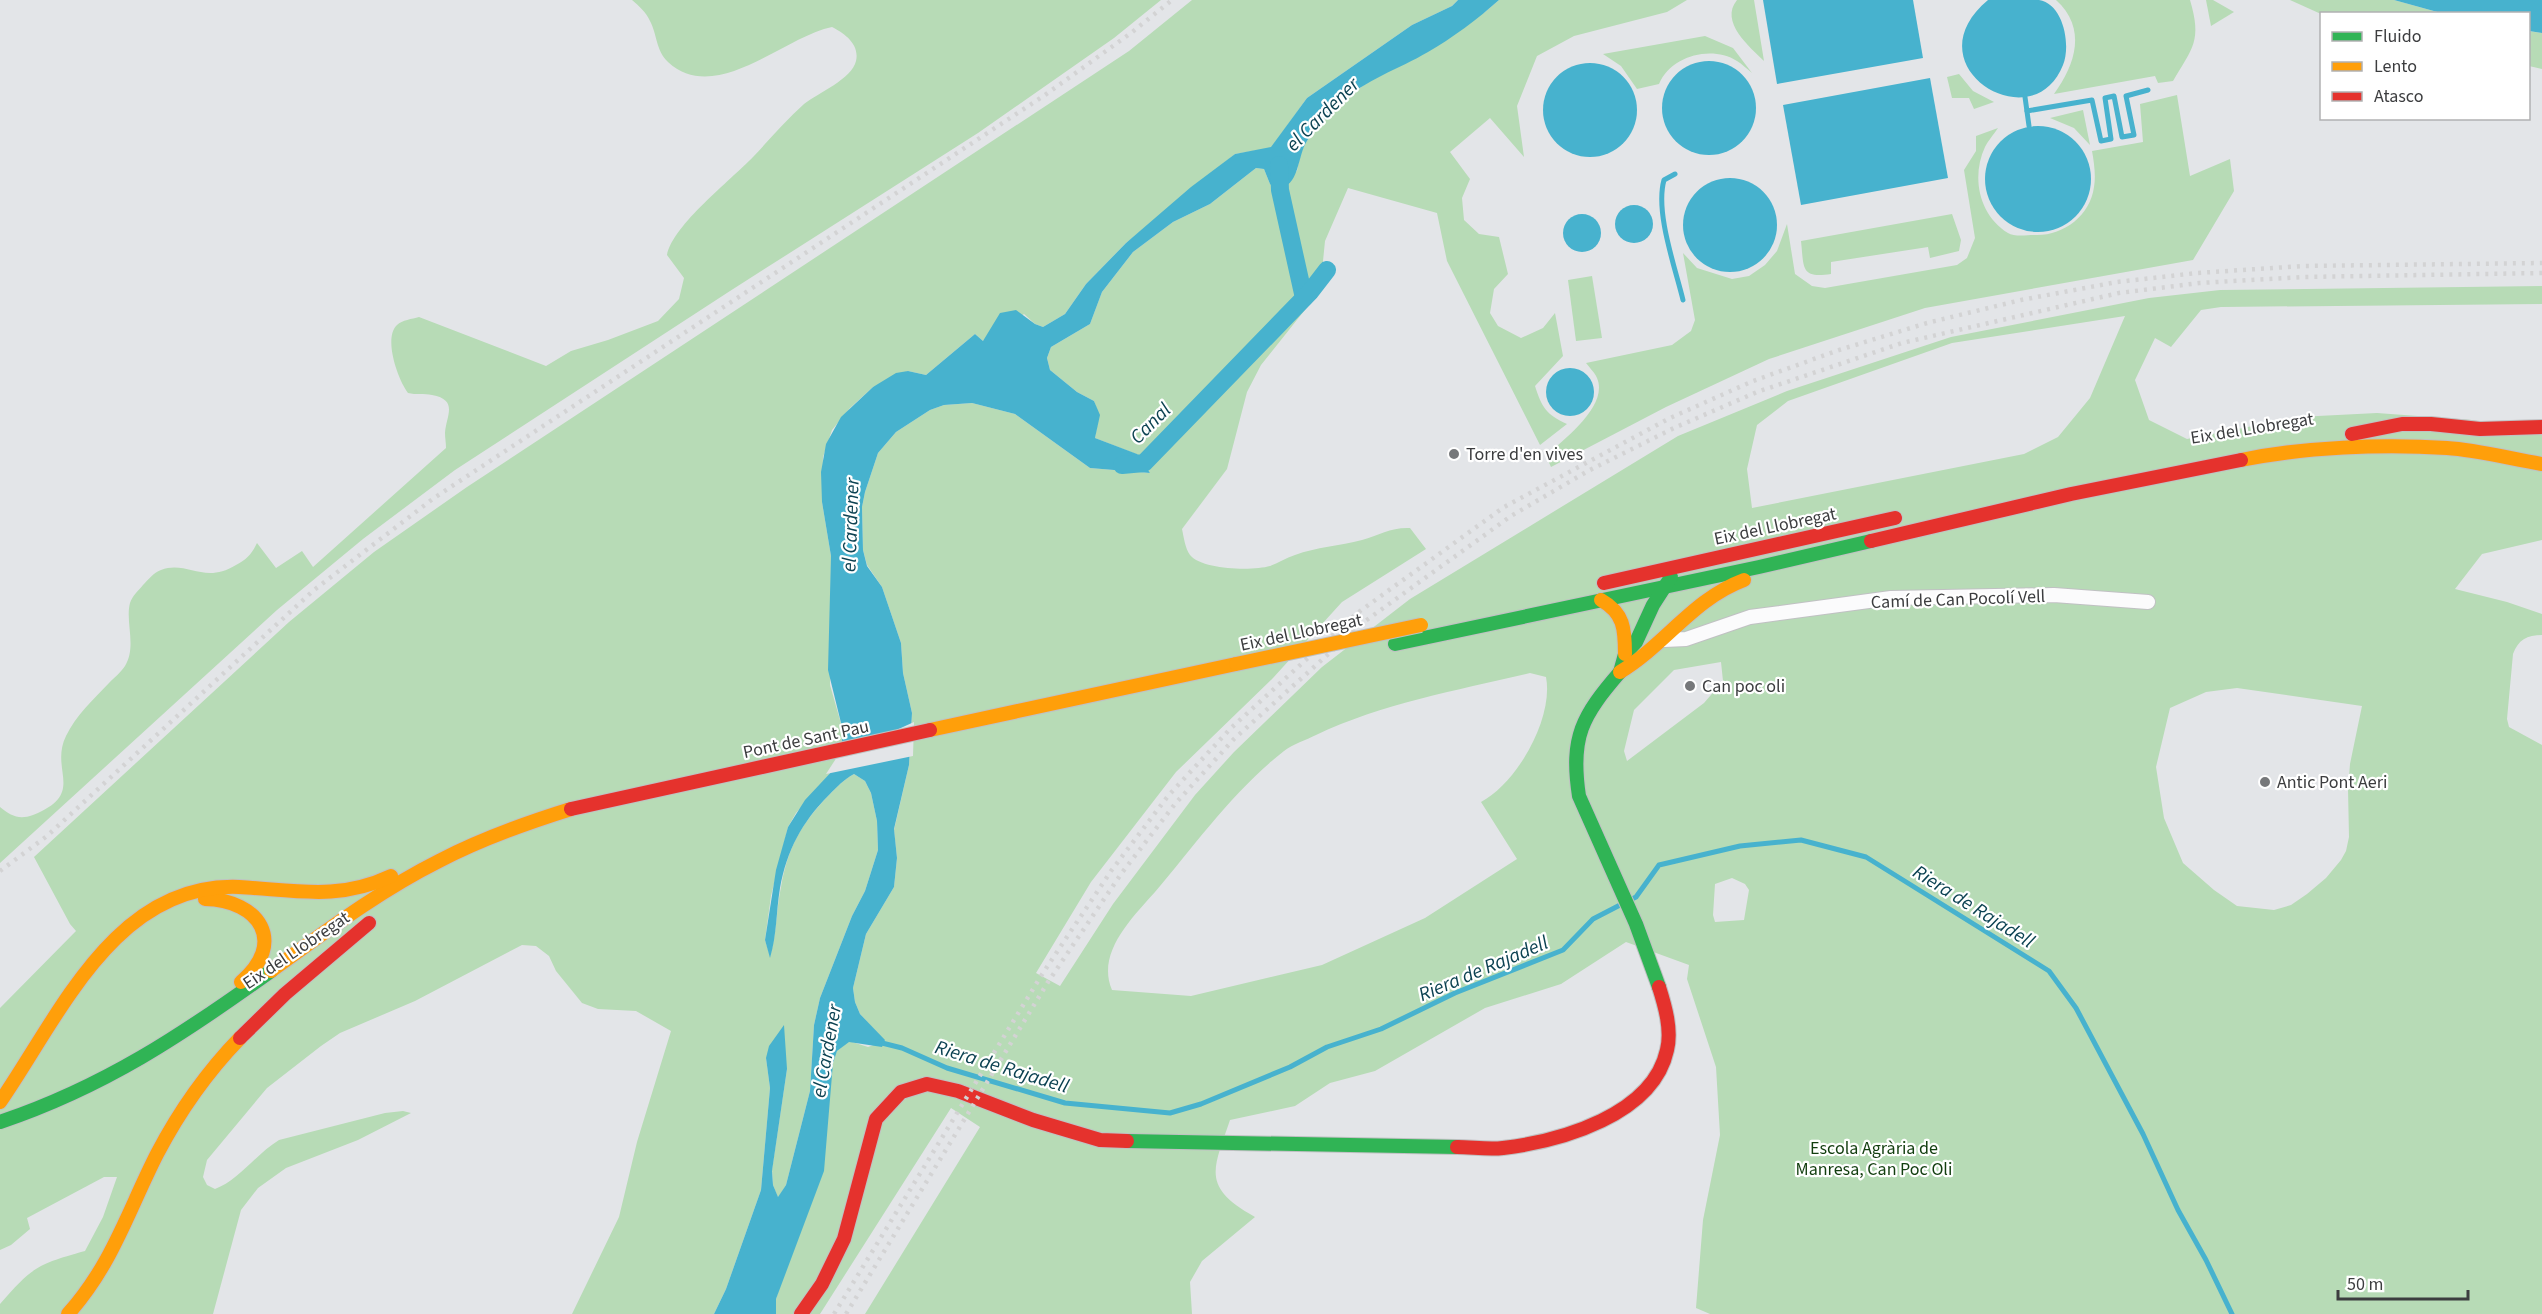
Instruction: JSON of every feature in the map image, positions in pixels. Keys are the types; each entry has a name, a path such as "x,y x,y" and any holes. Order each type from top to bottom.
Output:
{"main road":[{"path":"2352,434 2402,424 2431,424 2480,429 2542,427"},
{"name":"Eix del Llobregat","path":"2038,487 2277,440 2352,434 2449,435 2504,442"},
{"name":"Eix del Llobregat","path":"1023,716 1223,680 1395,644 1759,567 2071,494 2280,452 2356,448 2448,448 2542,464"},
{"name":"Eix del Llobregat","path":"1664,586 1651,579 1610,589 1591,586 1912,514"},
{"path":"1625,654 1636,642 1664,586 1672,575 1740,561 1760,549"},
{"path":"1620,672 1638,662 1664,640 1701,601 1727,585 1748,579 1759,567"},
{"path":"1664,586 1672,592 1674,630"},
{"path":"801,1314 822,1284 844,1239 876,1119 902,1092 927,1084 958,1091 1033,1120 1100,1140 1502,1148 1538,1140 1604,1118 1623,1109 1656,1074 1669,1047 1667,1020 1658,980 1579,796 1576,782 1575,747 1585,717 1620,672 1625,654 1620,612 1601,600"},
{"name":"Eix del Llobregat","path":"1023,716 1236,664 1426,623"},
{"name":"Pont de Sant Pau","path":"598,808 1023,716"},
{"path":"410,894 473,859 598,808"},
{"name":"Eix del Llobregat","path":"159,1056 365,906 416,873 465,847 537,818 598,808"},
{"path":"0,1102 103,948 143,913 162,903 213,887 311,894 338,894 358,890 385,879 435,851 465,847"},
{"path":"159,1056 176,1026 246,979 258,966 263,951 263,935 258,920 248,909 219,899 182,897"},
{"name":"Eix del Llobregat","path":"0,1122 67,1098 159,1056 234,1014 334,942 373,920 282,994 241,1035 209,1072 169,1131 104,1267 88,1293 68,1314"}],"street":[{"name":"Camí de Can Pocolí Vell","path":"1664,640 1686,639 1750,617 1892,598 2054,595 2148,602"}],"green space":[{"path":"632,0 1161,0 1114,38 978,133 455,470 363,539 277,610 0,863 0,807 8,813 23,817 49,807 59,798 63,790 61,760 66,736 80,714 125,666 131,642 130,603 151,576 158,571 170,568 205,573 225,571 246,559 257,543 276,568 302,551 313,567 446,448 448,405 440,397 408,393 404,387 396,369 392,349 391,339 397,325 419,317 546,366 571,351 658,321 679,299 684,278 667,255 680,230 797,110 841,80 853,68 856,61 856,49 853,44 846,36 832,27 813,33 750,65 728,73 707,76 687,74 664,58 648,18"},
{"path":"1192,0 1458,0 1452,6 1412,25 1307,98 1271,148 1235,154 1126,243 1086,284 1065,314 1043,327 1035,324 1024,314 983,341 975,334 926,375 908,371 873,387 850,408 832,430 823,457 822,502 831,556 830,685 842,727 842,744 834,769 796,813 788,827 771,896 765,940 770,956 784,873 797,837 819,806 841,783 854,774 865,781 871,793 877,821 878,850 865,891 852,916 820,998 814,1025 810,1091 786,1185 778,1198 773,1185 772,1170 787,1069 766,1058 770,1088 761,1190 726,1289 714,1314 572,1314 619,1217 637,1142 671,1031 636,1011 598,1009 582,1003 556,971 549,956 536,946 522,945 415,1001 340,1033 267,1088 207,1160 203,1177 207,1185 215,1189 231,1180 279,1140 385,1113 403,1111 411,1113 358,1140 286,1168 258,1188 241,1210 213,1314 0,1314 0,1304 20,1282 37,1268 85,1251 103,1217 117,1177 104,1177 27,1218 30,1229 11,1245 0,1250 0,1008 76,931 34,857 289,622 374,552 467,487 1129,51"},
{"name":"Escola Agrària de Manresa, Can Poc Oli","path":"1499,0 1687,0 1667,12 1574,36 1537,56 1517,106 1524,157 1490,118 1450,152 1470,179 1462,198 1464,220 1479,234 1499,237 1508,274 1494,289 1490,313 1498,326 1521,338 1543,328 1555,313 1563,356 1535,386 1546,410 1567,424 1540,445 1447,261 1437,213 1348,188 1325,241 1320,291 1261,365 1247,392 1227,469 1182,529 1184,539 1188,552 1196,560 1205,564 1240,569 1270,566 1303,552 1354,542 1403,528 1410,528 1426,549 1342,602 1273,678 1176,772 1091,882 1036,973 1060,986 1113,904 1195,795 1234,752 1322,667 1410,599 1678,436 1787,391 1951,337 2149,298 2220,290 2542,286 2542,304 2221,307 2201,310 2171,347 2155,338 2135,380 2149,420 2187,439 2298,417 2377,413 2472,420 2542,433 2542,540 2482,554 2455,589 2507,602 2542,614 2542,635 2524,639 2513,654 2507,719 2509,727 2542,745 2542,1314 1710,1314 1696,1308 1703,1220 1720,1135 1716,1067 1687,979 1689,965 1626,942 1561,984 1485,1008 1375,1071 1330,1083 1295,1106 1230,1120 1219,1152 1216,1176 1226,1196 1255,1217 1202,1261 1190,1282 1192,1314 865,1314 980,1127 951,1108 820,1314 776,1314 776,1299 827,1120 832,1063 837,1051 849,1041 868,1047 885,1041 860,1014 853,988 866,934 894,887 897,858 894,830 909,765 912,713 903,673 901,643 882,587 867,565 863,550 862,507 878,453 896,432 930,410 944,405 972,403 1015,414 1090,468 1150,473 1136,454 1095,438 1099,415 1094,401 1077,392 1050,370 1047,358 1051,347 1090,324 1102,292 1133,252 1173,222 1210,204 1256,168 1264,169 1270,184 1297,171 1307,141 1341,103 1388,69 1485,12","holes":["2125,316 2090,398 2058,437 2024,454 1752,508 1747,469 1757,425 1788,401 1952,343","1721,662 1723,681 1704,703 1627,761 1624,751 1634,710 1674,670","1530,673 1546,677 1547,693 1544,711 1530,748 1507,780 1481,802 1517,859 1425,918 1322,965 1191,996 1112,990 1108,976 1109,963 1119,937 1127,925 1216,818 1266,766 1295,744 1368,714 1422,698","2237,688 2362,706 2350,764 2349,837 2346,851 2326,878 2291,905 2274,910 2237,906 2214,890 2183,863 2164,818 2156,767 2170,708 2206,692","1732,878 1745,884 1749,890 1744,920 1715,922 1713,915 1715,884"]},
{"path":"1737,0 1754,0 1764,61 1738,34 1734,25 1732,8"},
{"path":"2056,0 2190,0 2194,14 2194,43 2173,81 2158,83 2155,76 2054,94 2068,71 2075,46 2072,22"},
{"path":"2206,0 2213,0 2234,12 2211,26"},
{"path":"2290,0 2394,0 2437,12 2320,12"},
{"path":"2530,31 2542,33 2542,69 2530,66"},
{"path":"1705,36 1733,48 1752,73 1727,56 1704,54 1682,60 1673,66 1659,84 1637,89 1621,66 1603,54"},
{"path":"1959,74 1973,91 1994,102 1974,109 1969,98 1952,98 1947,77"},
{"path":"2177,95 2190,176 2230,159 2234,191 2193,260 1925,308 1769,359 1666,407 1551,467 1546,456 1583,421 1597,400 1599,389 1597,378 1586,363 1672,345 1691,331 1695,320 1683,253 1697,268 1732,279 1749,276 1765,265 1777,251 1787,224 1795,274 1812,286 1825,288 1957,265 1967,258 1975,238 1964,170 1976,151 1976,136 1998,128 1985,147 1979,171 1980,194 1990,216 2011,234 2021,236 2055,232 2074,222 2087,207 2095,183 2092,151 2143,142 2140,104"},
{"path":"2083,110 2090,145 2074,128 2050,118"},
{"path":"1952,214 1961,240 1959,251 1930,258 1928,247 1831,262 1831,274 1821,275 1809,273 1804,264 1801,241"},
{"path":"1592,276 1602,338 1576,341 1568,280"}],"water":[{"name":"el Cardener","path":"1458,0 1499,0 1446,41 1371,81 1340,103 1310,136 1290,183 1277,189 1270,184 1264,169 1256,168 1210,204 1173,222 1133,252 1102,292 1090,324 1051,347 1047,358 1050,370 1077,392 1094,401 1100,415 1095,438 1137,454 1150,473 1090,468 1015,414 972,403 944,405 930,410 896,432 878,453 862,507 863,550 867,566 882,587 901,643 903,673 912,713 909,765 894,829 897,858 894,887 866,934 853,988 860,1014 885,1040 882,1047 849,1042 837,1051 833,1063 824,1171 776,1299 776,1314 714,1314 726,1289 761,1190 770,1088 766,1058 769,1046 784,1025 787,1069 772,1171 773,1185 778,1197 786,1185 810,1091 814,1025 820,998 852,916 865,891 878,850 877,821 871,793 865,781 854,774 819,805 803,826 791,849 780,888 770,958 765,940 776,870 788,827 805,800 834,769 842,744 842,727 828,670 831,556 822,502 821,472 826,444 841,417 873,387 896,373 908,371 926,375 975,334 983,341 1000,313 1016,310 1043,327 1065,314 1086,284 1126,243 1191,187 1235,154 1271,147 1307,98 1412,25 1452,6"},
{"path":"1763,0 1913,0 1923,58 1777,84"},
{"path":"1988,0 2039,0 2048,3 2060,17 2066,37 2065,57 2063,65 2048,87 2028,97 2005,96 1985,86 1969,70 1962,49 1967,25"},
{"path":"2394,0 2542,0 2542,33 2530,31 2530,12 2437,12"},
{"path":"1700,61 1718,61 1743,74 1753,90 1756,108 1753,126 1743,142 1718,155 1700,155 1675,142 1662,117 1662,99 1675,74"},
{"path":"1581,63 1599,63 1624,76 1634,92 1637,110 1634,128 1624,144 1599,157 1581,157 1556,144 1543,119 1543,101 1556,76"},
{"path":"1930,78 1948,178 1801,205 1783,105"},
{"path":"2038,126 2058,130 2076,141 2087,159 2091,179 2087,199 2076,217 2058,228 2038,232 2018,228 2000,217 1989,199 1985,179 1989,159 2000,141 2018,130"},
{"path":"1721,178 1739,178 1764,191 1774,207 1777,225 1774,243 1764,259 1739,272 1721,272 1696,259 1683,234 1683,216 1696,191"},
{"path":"1634,205 1648,210 1653,224 1648,238 1634,243 1620,238 1615,224 1620,210"},
{"path":"1582,214 1596,219 1601,233 1596,247 1582,252 1568,247 1563,233 1568,219"},
{"path":"1565,368 1575,368 1587,375 1594,387 1594,397 1587,409 1575,416 1565,416 1550,405 1546,397 1546,387 1557,372"}],"pier":[{"path":"914,722 913,756 826,774 837,757"}],"waterway":[{"path":"2027,111 2092,100 2101,141 2111,139 2105,98 2114,96 2122,137 2134,135 2126,96 2148,90"},
{"path":"2025,97 2029,126"},
{"name":"Canal","path":"1279,165 1280,190 1304,298"},
{"path":"1675,174 1664,180 1662,208 1667,240 1683,300"},
{"name":"Canal","path":"1122,465 1144,463 1310,292 1327,270"},
{"name":"Riera de Rajadell","path":"1630,900 1636,897 1659,865 1740,846 1801,840 1866,857 2049,971 2076,1008 2143,1134 2178,1210 2206,1260 2232,1314"},
{"name":"Riera de Rajadell","path":"878,1042 902,1048 947,1068 1065,1103 1170,1113 1201,1104 1290,1067 1327,1047 1381,1029 1455,993 1563,950 1593,919 1622,904"}],"railway":[{"path":"0,871 47,836 314,590 434,498 1045,95 1131,33 1172,0"},
{"path":"834,1314 1041,976 1111,871 1168,796 1230,729 1356,614 1504,507 1670,418 1753,381 1839,350 1927,323 2021,300 2117,282 2197,273 2303,266 2542,263"},
{"path":"846,1314 1048,982 1121,874 1175,804 1234,739 1364,622 1511,516 1588,471 1674,428 1757,392 1902,343 2119,293 2199,283 2304,277 2542,273"}],"traffic: fast":[{"path":"1395,644 1871,541"},
{"path":"1620,672 1625,654 1636,642 1653,605 1671,577"},
{"path":"1620,672 1596,702 1582,728 1576,758 1579,796 1636,924 1659,987"},
{"path":"0,1122 74,1093 108,1076 174,1038 271,971"},
{"path":"1127,1141 1457,1147"}],"traffic: slow":[{"path":"2241,460 2317,449 2396,446 2459,449 2542,464"},
{"path":"1620,672 1710,598 1744,580"},
{"path":"1601,600 1614,610 1622,622 1625,654"},
{"path":"1236,664 1421,625"},
{"path":"930,730 1236,664"},
{"path":"271,971 353,913 417,873 487,839 571,809"},
{"path":"0,1102 69,995 95,961 124,930 158,907 196,891 239,887 334,891 353,889 391,876"},
{"path":"205,899 224,901 240,907 253,915 261,926 264,939 263,953 255,967 241,982"},
{"path":"68,1314 108,1257 157,1154 175,1123 194,1093 240,1038"}],"traffic: jam":[{"path":"2352,434 2402,424 2431,424 2480,429 2542,427"},
{"path":"1871,541 2071,494 2241,460"},
{"path":"1604,583 1895,518"},
{"path":"571,809 930,730"},
{"path":"240,1038 285,994 369,923"},
{"path":"1457,1147 1497,1149 1551,1139 1602,1121 1624,1108 1644,1092 1658,1073 1667,1050 1668,1026 1659,987"},
{"path":"801,1314 822,1284 844,1239 876,1119 901,1092 927,1084 958,1091 1033,1120 1100,1140 1127,1141"}],"place":[{"name":"Torre d'en vives","path":"1454,454"},
{"name":"Can poc oli","path":"1690,686"},
{"name":"Antic Pont Aeri","path":"2265,782"}]}
